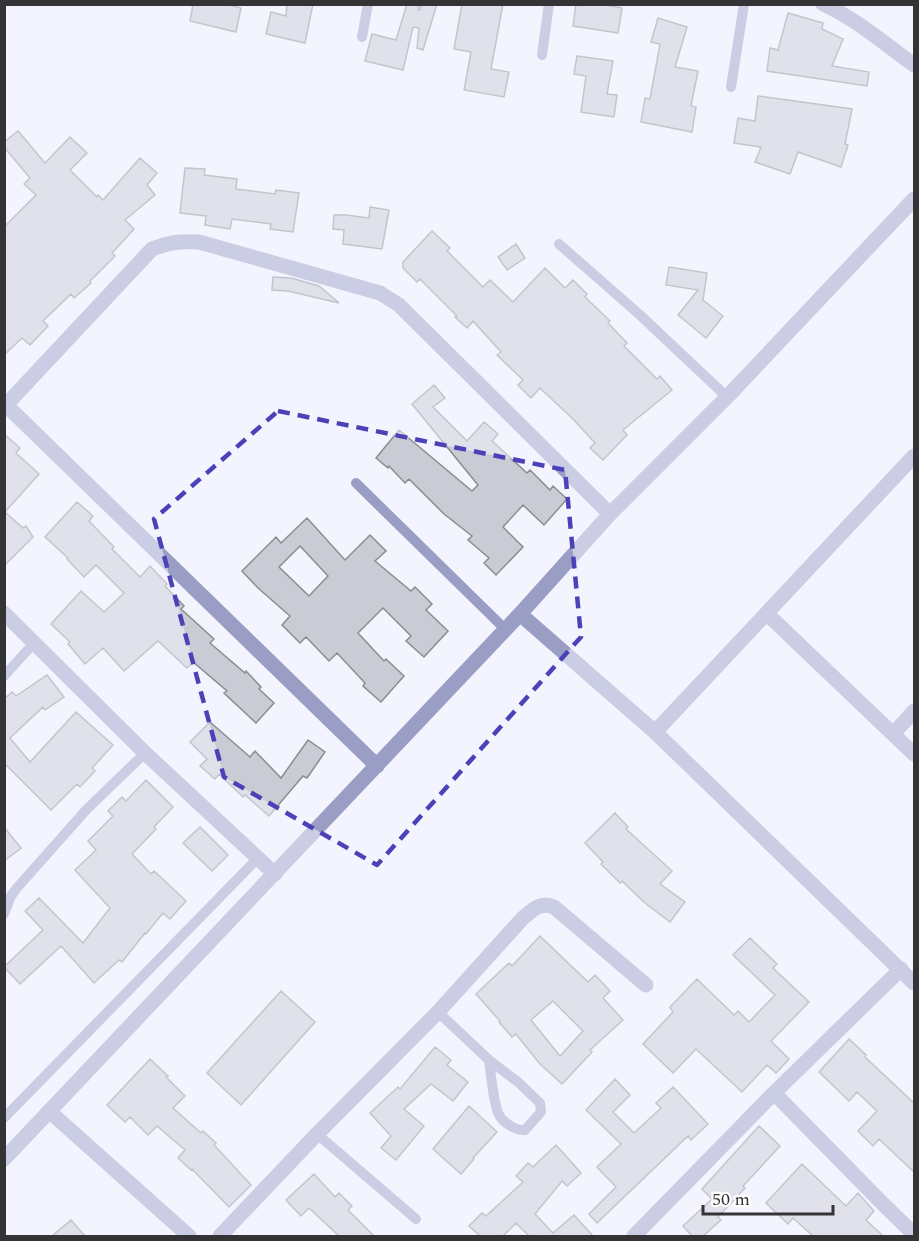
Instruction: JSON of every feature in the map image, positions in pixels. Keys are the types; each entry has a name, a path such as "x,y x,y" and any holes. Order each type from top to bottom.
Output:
{"street":[{"path":"823,4 868,30 915,65"},
{"path":"4,1159 520,614 610,514 727,397 915,199"},
{"path":"377,766 5,406 152,249 170,242 199,242 380,292 399,305 610,514"},
{"path":"655,732 915,456"},
{"path":"4,613 145,753 275,874"},
{"path":"520,614 655,732 915,983"},
{"path":"766,614 915,754"},
{"path":"893,734 915,711"},
{"path":"220,1236 316,1134 438,1012 532,910 551,905 646,985"},
{"path":"634,1236 774,1093 901,969"},
{"path":"774,1093 915,1234"},
{"path":"49,1112 189,1236"}],"lane":[{"path":"362,38 368,4"},
{"path":"542,55 549,4"},
{"path":"731,87 744,4"},
{"path":"559,244 640,315 727,397"},
{"path":"356,483 505,629"},
{"path":"4,676 34,643"},
{"path":"4,914 16,889 87,809 145,753"},
{"path":"4,1119 258,858"},
{"path":"438,1012 489,1060 540,1102 541,1112 525,1130 518,1130 499,1114 489,1060"},
{"path":"316,1134 416,1219"}],"highlighted area":[{"path":"278,411 565,470 581,637 377,865 224,777 154,519"}],"building":[{"path":"193,4 226,4 241,8 236,32 190,21"},
{"path":"287,4 313,4 305,43 266,34 271,12 286,16"},
{"path":"407,4 419,4 418,10 420,10 421,4 437,4 423,50 417,48 419,28 413,27 403,70 365,61 372,34 396,40"},
{"path":"462,4 503,4 491,69 509,72 504,97 464,90 471,52 454,49"},
{"path":"576,4 601,4 622,8 618,33 573,26"},
{"path":"788,13 823,23 822,29 843,39 832,66 869,72 867,86 767,71 770,48 778,50"},
{"path":"658,18 687,27 675,67 698,71 691,106 696,107 692,132 641,122 645,98 650,99 660,44 651,42"},
{"path":"577,56 613,61 607,94 617,95 614,117 581,112 586,76 574,74"},
{"path":"758,96 852,109 845,144 848,145 841,167 798,152 790,174 755,162 761,147 734,143 738,118 755,121"},
{"path":"18,131 45,163 70,137 87,153 70,170 97,197 98,195 103,200 140,158 157,173 147,185 155,195 125,220 134,229 112,253 115,256 90,281 91,283 74,298 71,294 43,321 48,326 30,345 22,338 4,355 4,227 36,195 24,184 30,178 4,147 4,142"},
{"path":"185,168 205,169 204,175 237,179 236,189 275,194 276,190 299,193 293,232 270,229 271,224 232,219 230,229 205,225 206,216 180,213"},
{"path":"370,207 389,210 382,249 343,244 344,230 333,229 334,215 369,218"},
{"path":"432,231 450,248 447,251 483,287 490,280 513,302 545,268 565,288 573,280 587,294 585,297 610,321 608,323 627,343 624,346 657,379 660,376 672,390 623,430 627,435 603,460 590,448 595,443 540,388 531,398 518,385 523,380 497,355 501,352 473,321 467,328 420,279 417,282 403,268 403,262"},
{"path":"516,244 525,258 507,270 498,257"},
{"path":"669,267 707,273 703,300 723,316 706,338 678,315 698,290 666,285"},
{"path":"273,277 291,278 319,286 339,303 288,291 272,290"},
{"path":"434,385 445,398 433,407 467,441 484,422 498,434 492,441 527,473 530,470 550,490 553,486 567,499 544,525 523,505 503,527 523,547 496,575 484,563 489,558 468,540 472,536 444,514 409,479 405,483 389,466 388,468 376,458 399,430 472,491 478,485 412,404"},
{"path":"4,434 20,448 16,453 39,474 5,512 23,528 26,526 33,537 4,566"},
{"path":"77,502 93,516 89,521 114,547 112,549 140,577 150,566 184,606 181,609 214,639 210,643 245,673 246,671 261,687 259,689 274,703 256,723 224,693 227,691 193,662 187,668 158,641 124,671 103,648 85,664 68,644 70,642 51,624 81,591 104,612 124,593 96,565 84,577 68,558 45,537"},
{"path":"307,518 345,560 370,535 386,551 375,561 411,591 415,587 432,604 426,610 448,631 424,657 406,641 411,636 383,608 358,633 384,661 386,659 404,676 381,702 363,686 365,683 337,653 329,661 306,637 300,643 282,625 290,616 242,571 276,537 281,543","holes":["300,546 328,576 309,596 279,567"]},
{"path":"47,675 64,697 45,710 43,707 10,738 30,762 76,712 113,745 92,768 95,771 80,787 77,784 51,810 4,763 4,699 12,692 16,696"},
{"path":"210,722 250,757 255,751 281,778 308,740 325,752 307,778 303,776 269,816 245,795 243,797 219,774 215,779 200,766 207,759 190,742"},
{"path":"146,780 173,807 132,854 151,874 154,871 186,901 170,919 163,913 122,962 119,960 94,983 61,946 20,984 4,967 43,930 25,911 39,898 83,943 110,908 75,870 96,850 88,841 113,816 108,811 122,797 126,801"},
{"path":"615,813 628,827 626,829 672,871 660,884 685,902 670,922 622,881 620,883 585,843"},
{"path":"4,827 21,848 4,861"},
{"path":"200,827 228,855 212,871 183,843"},
{"path":"540,936 588,982 595,975 610,991 603,998 623,1020 590,1050 592,1052 562,1084 540,1064 516,1034 512,1037 476,994 509,963 512,966","holes":["553,1001 583,1031 560,1056 531,1020"]},
{"path":"750,938 777,964 773,968 809,1002 771,1041 789,1059 776,1073 767,1065 742,1092 696,1049 673,1073 643,1044 673,1012 670,1007 697,979 734,1015 738,1011 749,1022 775,995 733,955"},
{"path":"281,991 315,1022 241,1105 207,1073"},
{"path":"849,1039 915,1104 915,1173 879,1139 873,1146 858,1131 877,1111 857,1092 849,1101 819,1072"},
{"path":"435,1047 451,1060 447,1065 468,1082 453,1101 431,1084 404,1109 424,1126 396,1160 381,1148 391,1136 370,1113 398,1087 400,1089"},
{"path":"150,1059 185,1096 173,1108 216,1143 214,1145 251,1185 229,1207 178,1158 185,1150 157,1126 148,1135 130,1117 125,1122 107,1105"},
{"path":"615,1079 630,1095 613,1112 634,1133 661,1108 656,1103 673,1087 708,1124 691,1140 688,1136 597,1223 589,1214 616,1187 597,1167 621,1144 586,1110"},
{"path":"469,1106 497,1132 461,1174 433,1149"},
{"path":"759,1126 780,1146 718,1217 721,1220 703,1236 692,1236 683,1226 712,1199 702,1189"},
{"path":"556,1145 581,1173 567,1186 562,1181 535,1214 553,1233 574,1215 593,1236 529,1236 516,1223 503,1236 480,1236 469,1226 482,1213 486,1216 523,1182 516,1176 528,1163 533,1167"},
{"path":"802,1164 846,1206 858,1193 874,1211 866,1220 883,1236 813,1236 793,1218 788,1224 766,1203"},
{"path":"314,1174 335,1197 339,1193 352,1206 348,1210 374,1236 339,1236 309,1208 301,1216 286,1200"},
{"path":"71,1220 85,1236 52,1236"}]}
